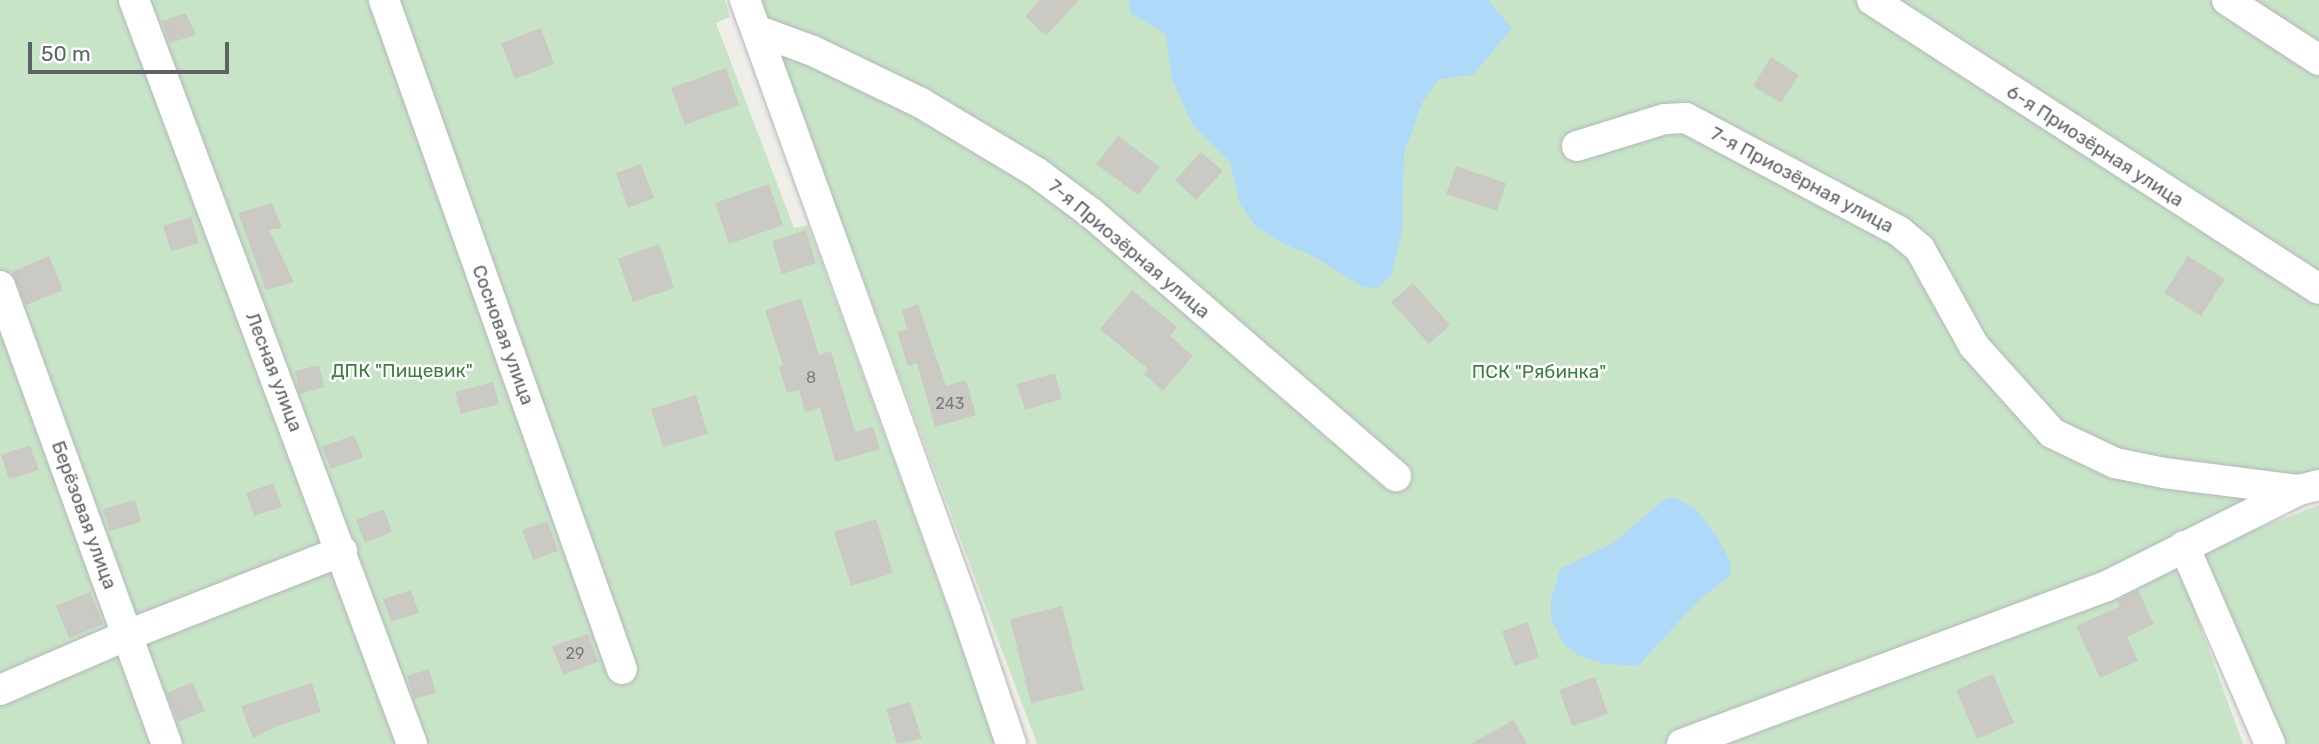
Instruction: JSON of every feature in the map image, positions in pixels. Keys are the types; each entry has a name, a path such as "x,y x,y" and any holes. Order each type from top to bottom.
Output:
{"street":[{"name":"Лесная улица","path":"134,0 412,744"},
{"name":"Сосновая улица","path":"384,0 622,669"},
{"path":"745,0 1011,744"},
{"name":"6-я Приозёрная улица","path":"1872,0 2319,289"},
{"path":"2227,0 2319,60"},
{"name":"7-я Приозёрная улица","path":"757,30 813,51 921,103 1036,172 1091,213 1396,477"},
{"name":"7-я Приозёрная улица","path":"1577,146 1665,119 1686,118 1900,232 1920,249 1974,346 2052,433 2115,463 2164,473 2309,487"},
{"name":"Берёзовая улица","path":"0,286 167,744"},
{"name":"7-я Приозёрная улица","path":"1682,744 2107,586 2183,546 2309,487"},
{"path":"2183,546 2270,744"},
{"path":"0,690 128,635 341,551"}],"green space":[{"name":"ДПК \"Пищевик\"","path":"0,0 725,0 730,17 716,23 794,228 808,225 997,744 0,744"},
{"name":"ПСК \"Рябинка\"","path":"759,0 2319,0 2319,500 2287,508 2176,559 2243,744 1037,744"},
{"path":"2319,505 2319,744 2258,744 2193,554"}],"water":[{"path":"1129,0 1488,0 1512,28 1473,75 1439,79 1422,103 1404,154 1402,233 1391,276 1378,288 1363,287 1311,255 1282,243 1255,226 1240,204 1230,162 1192,124 1172,79 1166,34 1130,13"},
{"path":"1674,497 1696,509 1720,541 1731,563 1729,577 1701,598 1638,666 1603,664 1577,655 1563,643 1551,618 1551,599 1560,569 1613,543 1664,500"}],"building":[{"path":"1040,0 1079,0 1046,36 1025,16"},
{"path":"186,13 196,35 170,43 162,21"},
{"path":"541,28 554,64 515,79 501,43"},
{"path":"1771,57 1799,75 1781,103 1753,86"},
{"path":"726,68 739,105 685,125 671,88"},
{"path":"1118,136 1160,167 1138,195 1096,164"},
{"path":"1201,152 1223,171 1196,200 1175,180"},
{"path":"641,164 654,198 628,208 616,173"},
{"path":"1456,166 1506,183 1497,211 1446,194"},
{"path":"769,184 783,225 729,244 715,203"},
{"path":"272,203 282,228 269,230 294,282 266,290 238,213"},
{"path":"191,217 199,243 171,251 163,226"},
{"path":"806,230 816,263 782,274 772,241"},
{"path":"659,244 674,288 633,302 618,259"},
{"path":"49,256 63,290 26,305 12,272"},
{"path":"2188,256 2225,279 2201,316 2164,293"},
{"path":"1413,283 1450,325 1429,344 1391,302"},
{"path":"1132,290 1177,327 1170,336 1193,356 1163,391 1144,374 1148,369 1100,329"},
{"path":"801,298 819,355 831,351 855,432 873,427 880,449 835,462 820,408 805,412 799,390 787,393 779,367 783,365 765,310"},
{"path":"918,304 946,386 966,380 976,415 935,427 917,363 908,366 897,332 907,329 902,310"},
{"path":"319,365 324,387 300,394 295,371"},
{"path":"1055,373 1062,399 1025,410 1017,384"},
{"path":"493,382 499,404 461,414 455,392"},
{"path":"696,395 708,434 663,447 651,409"},
{"path":"354,435 363,457 331,469 322,447"},
{"path":"30,445 39,470 9,479 1,455"},
{"path":"273,483 282,507 254,516 246,493"},
{"path":"135,500 141,522 110,531 103,509"},
{"path":"384,509 392,532 365,543 356,520"},
{"path":"876,519 893,573 851,586 834,532"},
{"path":"547,521 558,551 533,560 522,530"},
{"path":"411,590 419,613 391,622 383,599"},
{"path":"2138,590 2154,624 2127,637 2138,661 2100,678 2076,626 2120,606 2117,601"},
{"path":"90,592 103,624 69,638 56,606"},
{"path":"1062,606 1084,690 1031,703 1010,619"},
{"path":"1528,622 1539,657 1514,666 1502,631"},
{"path":"588,634 598,662 563,675 552,646"},
{"path":"429,669 436,693 414,699 407,676"},
{"path":"1993,674 2014,723 1977,739 1956,690"},
{"path":"1595,677 1608,714 1572,726 1559,690"},
{"path":"192,682 205,711 178,722 167,693"},
{"path":"312,683 321,712 277,726 253,738 241,706"},
{"path":"910,702 922,739 897,744 886,709"},
{"path":"1514,720 1527,744 1470,744"}]}
